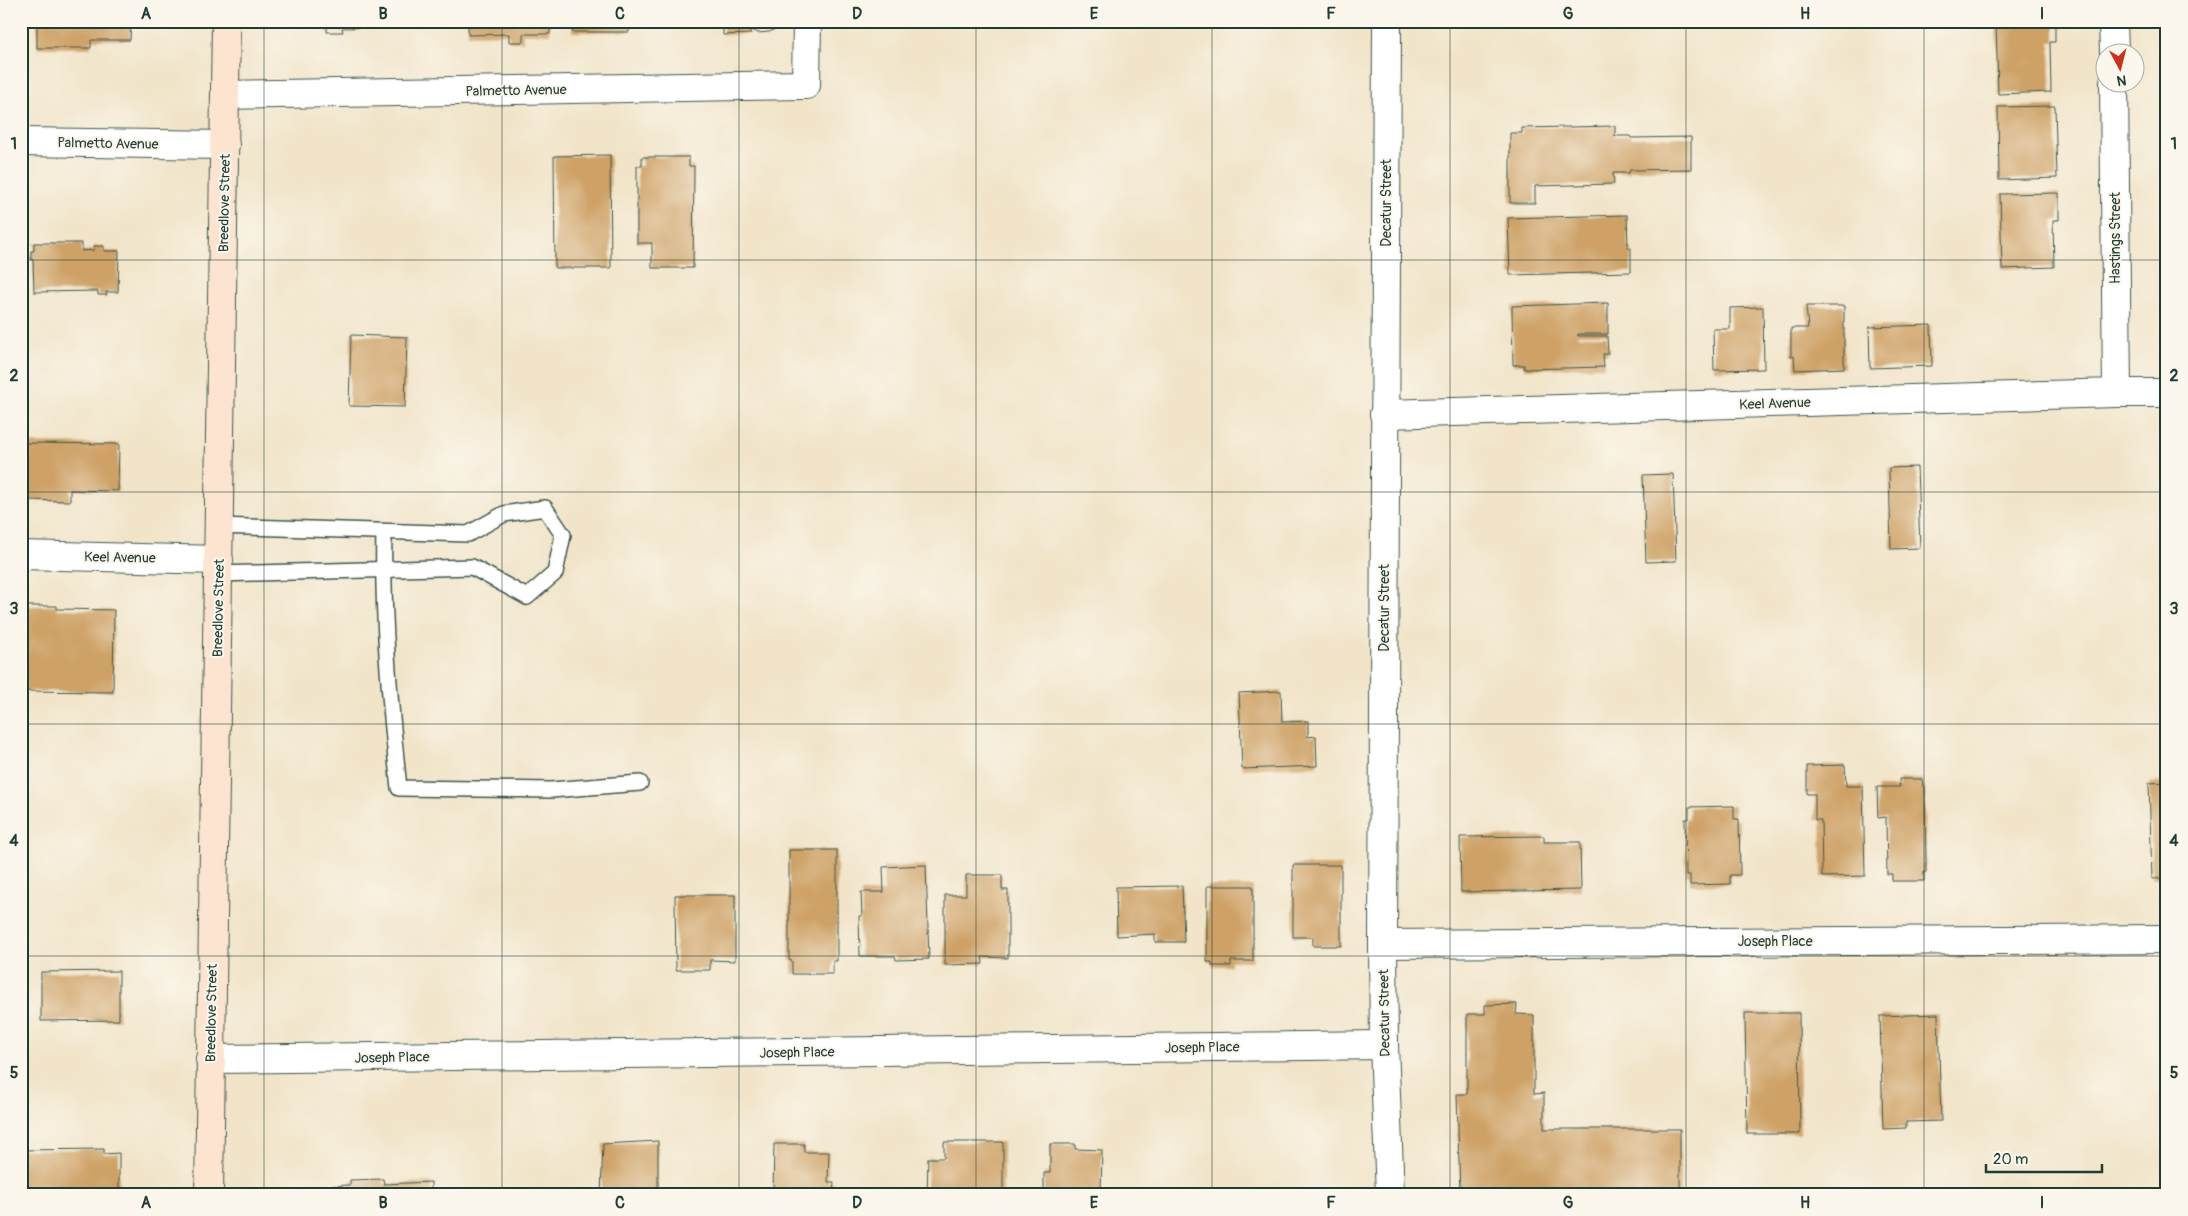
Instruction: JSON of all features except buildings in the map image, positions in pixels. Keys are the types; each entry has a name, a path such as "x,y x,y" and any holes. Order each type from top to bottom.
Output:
{"street":[{"name":"Breedlove Street","path":"209,1195 226,21"},
{"name":"Palmetto Avenue","path":"225,95 806,85 807,21"},
{"name":"Decatur Street","path":"1387,21 1383,944 1384,1045 1390,1195"},
{"path":"2113,21 2114,42"},
{"name":"Hastings Street","path":"2114,92 2116,393"},
{"name":"Palmetto Avenue","path":"21,142 225,145"},
{"name":"Keel Avenue","path":"1384,414 2167,393"},
{"name":"Keel Avenue","path":"21,555 219,567"},
{"name":"Joseph Place","path":"1383,944 2167,939"},
{"name":"Joseph Place","path":"210,1059 1384,1045"}],"lane":[{"path":"219,526 468,534 504,514 545,508 564,535 555,573 527,597 472,567 383,569 219,567"},
{"path":"384,532 383,569 387,681 399,788 551,790 640,783"}]}
